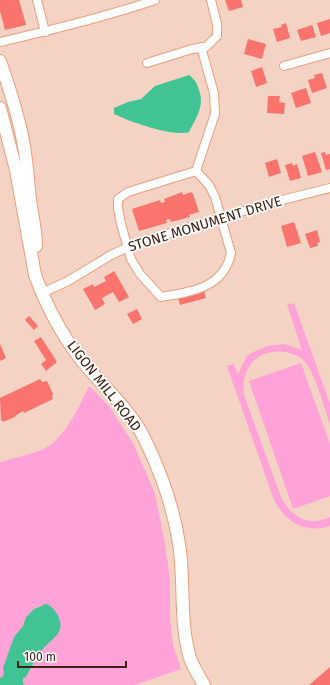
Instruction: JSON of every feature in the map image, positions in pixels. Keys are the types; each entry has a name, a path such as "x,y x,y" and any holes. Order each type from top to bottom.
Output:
{"main road":[{"name":"LIGON MILL ROAD","path":"0,61 17,114 23,141 30,200 36,234 35,275"},
{"name":"LIGON MILL ROAD","path":"0,108 16,170 35,275 42,293 52,315 80,358 131,416 147,444 160,475 170,506 179,544 184,632 190,659 204,685"}],"street":[{"path":"37,0 45,32"},
{"path":"0,42 45,32 155,0"},
{"path":"147,63 192,49 206,47 217,36 217,24 211,0"},
{"path":"196,171 215,114 214,93 201,47"},
{"path":"284,66 330,53"},
{"path":"196,171 209,185 215,197 231,253 230,261 220,277 212,283 199,289 161,297 140,274 131,259 120,216 118,199 128,192 196,171"},
{"name":"STONE MONUMENT DRIVE","path":"42,293 68,281 111,255 137,243 274,202 330,188"}],"shaded area":[{"path":"189,75 197,85 201,96 201,101 199,112 189,132 182,133 162,131 141,125 114,114 114,108 128,102 141,99 155,86"},
{"path":"294,303 330,404 330,425 309,367 299,357 292,354 285,352 269,353 255,359 248,368 245,376 244,395 281,497 285,504 295,515 307,520 322,520 330,517 330,526 321,528 304,527 290,520 274,500 227,366 233,364 238,374 246,357 253,352 268,346 285,344 302,350 287,305"},
{"path":"301,363 330,444 330,496 293,509 249,381"},
{"path":"89,386 109,406 134,445 155,494 165,544 170,581 170,618 173,645 181,669 135,685 25,685 23,683 23,677 26,677 42,650 59,632 41,605 34,609 26,617 23,626 14,637 3,676 0,678 0,462 34,453 53,443 69,424"},
{"path":"46,604 55,610 59,618 61,625 59,632 42,650 26,677 23,678 23,683 25,685 0,685 0,678 3,676 3,668 14,637 23,626 26,617 34,609"}],"building":[{"path":"0,0 19,0 26,25 5,30 0,11"},
{"path":"225,0 241,0 243,7 229,11"},
{"path":"330,19 330,33 321,36 317,23"},
{"path":"286,23 290,38 277,42 273,29 282,27 281,25"},
{"path":"312,25 316,37 301,41 297,30"},
{"path":"248,39 266,44 262,59 244,54"},
{"path":"262,67 267,83 256,87 251,71"},
{"path":"322,73 327,88 312,93 308,80 315,78 314,75"},
{"path":"306,88 311,103 296,108 291,93"},
{"path":"268,96 280,96 279,102 285,103 284,114 267,113"},
{"path":"315,152 322,172 308,176 302,156"},
{"path":"325,152 326,155 330,154 330,169 326,170 321,153"},
{"path":"277,159 281,173 269,177 265,163"},
{"path":"292,163 293,166 297,164 301,178 290,181 285,165"},
{"path":"182,192 183,195 191,192 193,194 199,212 189,215 190,217 171,222 170,219 166,220 167,223 139,231 132,209 160,200 161,203 165,202 164,199"},
{"path":"294,222 301,243 287,247 281,226"},
{"path":"317,230 320,242 317,243 318,246 310,248 305,234"},
{"path":"114,271 129,297 119,302 113,292 102,298 105,304 95,310 83,289 93,284 94,287 106,281 104,277"},
{"path":"204,291 206,298 180,305 178,298"},
{"path":"137,309 142,319 133,324 127,314"},
{"path":"29,316 38,326 34,330 25,320"},
{"path":"41,337 57,362 46,371 41,364 46,360 34,341"},
{"path":"0,344 6,358 0,361"},
{"path":"40,379 42,382 47,381 53,394 53,399 24,413 23,411 15,417 3,422 2,420 1,421 0,398"},
{"path":"330,667 330,685 309,685"}]}
